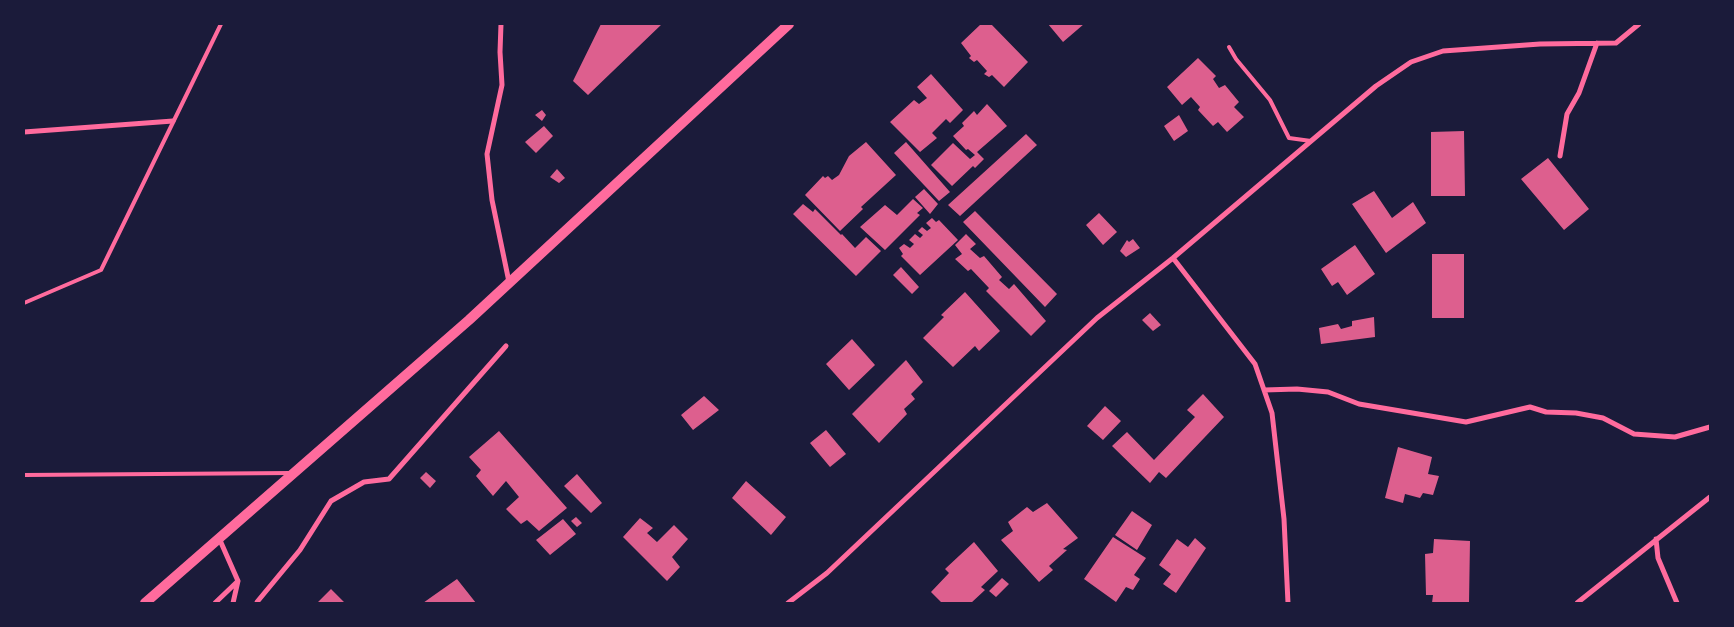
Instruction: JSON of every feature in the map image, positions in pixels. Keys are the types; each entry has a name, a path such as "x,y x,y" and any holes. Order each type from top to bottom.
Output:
{"main road":[{"path":"146,603 509,283 789,24"}],"street":[{"path":"501,24 502,85 487,154 492,200 509,283"},
{"path":"788,603 827,573 1097,318 1173,258 1376,86 1411,62 1443,51 1540,44 1616,43 1639,24"},
{"path":"1560,156 1567,114 1579,93 1598,43"},
{"path":"24,132 173,122"},
{"path":"1173,258 1255,364 1272,413 1284,520 1288,603"},
{"path":"257,602 300,550 331,501 364,482 389,479 506,346"},
{"path":"1264,390 1297,389 1328,392 1359,404 1466,422 1530,407 1546,412 1576,413 1603,418 1634,434 1676,437 1710,427"},
{"path":"1577,603 1710,497"},
{"path":"219,537 238,581 233,603"},
{"path":"1656,539 1658,558 1676,603"},
{"path":"214,603 238,581"}],"lane":[{"path":"24,303 100,270 221,24"},
{"path":"1229,47 1236,59 1270,100 1289,138 1311,142"},
{"path":"24,476 294,473"}],"building":[{"path":"601,24 662,24 588,95 573,81"},
{"path":"981,24 991,24 1028,62 1004,87 992,75 989,77 984,74 987,71 977,60 974,62 969,58 971,56 961,43"},
{"path":"1048,24 1084,24 1063,42"},
{"path":"1198,58 1216,76 1213,79 1219,88 1225,85 1239,102 1234,107 1244,117 1227,132 1218,122 1213,126 1198,110 1200,107 1191,97 1182,105 1167,87"},
{"path":"931,74 963,110 950,123 946,119 932,133 937,138 920,152 890,122 914,100 919,104 927,98 917,87"},
{"path":"987,104 1007,126 977,152 984,159 975,168 973,166 952,186 931,165 953,143 970,159 975,155 968,149 966,150 953,136 964,126 962,123 974,111 977,115"},
{"path":"542,110 546,115 542,121 535,115"},
{"path":"1179,115 1188,131 1174,141 1164,126"},
{"path":"544,126 553,136 536,153 525,142"},
{"path":"1464,131 1465,196 1431,196 1431,132"},
{"path":"1026,134 1037,145 960,216 948,205"},
{"path":"866,142 896,175 861,207 863,209 840,231 805,195 823,176 825,178 828,176 832,180 839,175 849,156"},
{"path":"906,142 950,192 939,201 894,153"},
{"path":"1548,158 1589,209 1564,230 1521,179"},
{"path":"557,169 565,178 559,183 550,177"},
{"path":"924,189 938,204 930,214 915,197"},
{"path":"1374,191 1392,218 1413,202 1426,223 1386,253 1352,204"},
{"path":"913,199 923,208 917,213 920,215 885,250 860,227 885,205 897,215"},
{"path":"803,204 813,212 815,209 855,248 866,237 881,251 856,276 793,214"},
{"path":"975,211 1057,294 1045,307 963,222"},
{"path":"1099,213 1117,232 1103,245 1086,225"},
{"path":"932,218 936,222 939,220 958,240 920,275 901,256 903,254 899,248 904,244 910,248 914,244 909,240 915,234 920,238 923,235 918,231 922,227 927,231 931,228 926,223"},
{"path":"966,234 976,244 970,249 980,258 984,256 1002,277 999,280 1009,289 1014,284 1046,321 1031,336 986,291 989,288 971,269 968,271 955,259 962,254 955,245"},
{"path":"1133,239 1140,248 1126,257 1120,251 1127,240 1129,242"},
{"path":"1355,245 1375,274 1347,295 1338,282 1332,286 1321,269"},
{"path":"1432,254 1464,254 1464,318 1432,318"},
{"path":"901,267 919,287 912,294 893,275"},
{"path":"965,292 1000,331 979,351 975,346 953,367 923,338 944,317 941,315"},
{"path":"1150,313 1161,325 1153,331 1142,320"},
{"path":"1374,317 1375,337 1321,344 1319,328 1338,324 1341,329 1352,326 1352,321"},
{"path":"852,339 875,365 849,390 826,364"},
{"path":"906,360 923,382 911,394 915,399 904,409 907,414 879,443 852,414"},
{"path":"1203,394 1224,417 1166,478 1159,472 1150,483 1112,446 1127,432 1154,460 1195,417 1187,410"},
{"path":"704,396 719,410 693,430 681,415"},
{"path":"1105,406 1121,421 1103,440 1087,426"},
{"path":"826,430 846,454 830,467 810,443"},
{"path":"499,431 567,508 539,531 527,520 521,524 506,509 519,497 506,481 493,496 476,476 481,470 469,457"},
{"path":"1398,447 1432,457 1428,474 1439,476 1433,495 1423,493 1420,498 1405,494 1403,503 1385,498"},
{"path":"426,472 436,481 430,488 420,478"},
{"path":"577,474 602,503 591,513 564,486"},
{"path":"746,481 786,517 771,535 732,498"},
{"path":"1047,503 1078,538 1063,549 1067,550 1049,566 1053,570 1039,582 1001,540 1013,531 1008,522 1027,507 1033,512"},
{"path":"1132,511 1152,525 1137,550 1115,535"},
{"path":"576,517 582,523 577,527 571,521"},
{"path":"640,518 653,528 647,533 657,542 674,525 688,539 672,557 680,567 667,581 623,537"},
{"path":"563,519 576,534 550,555 536,540"},
{"path":"1113,537 1146,558 1134,575 1140,579 1133,590 1126,587 1116,602 1084,579"},
{"path":"1195,538 1206,548 1176,593 1163,584 1171,574 1159,565 1177,539 1188,547"},
{"path":"1434,539 1470,541 1469,603 1432,603 1433,595 1426,595 1425,554 1433,553"},
{"path":"974,542 998,571 981,587 985,590 971,603 942,603 931,592 949,573 945,569"},
{"path":"1002,578 1009,584 996,597 989,591"},
{"path":"457,579 476,603 423,603 430,598"},
{"path":"331,589 345,603 317,603"}]}
